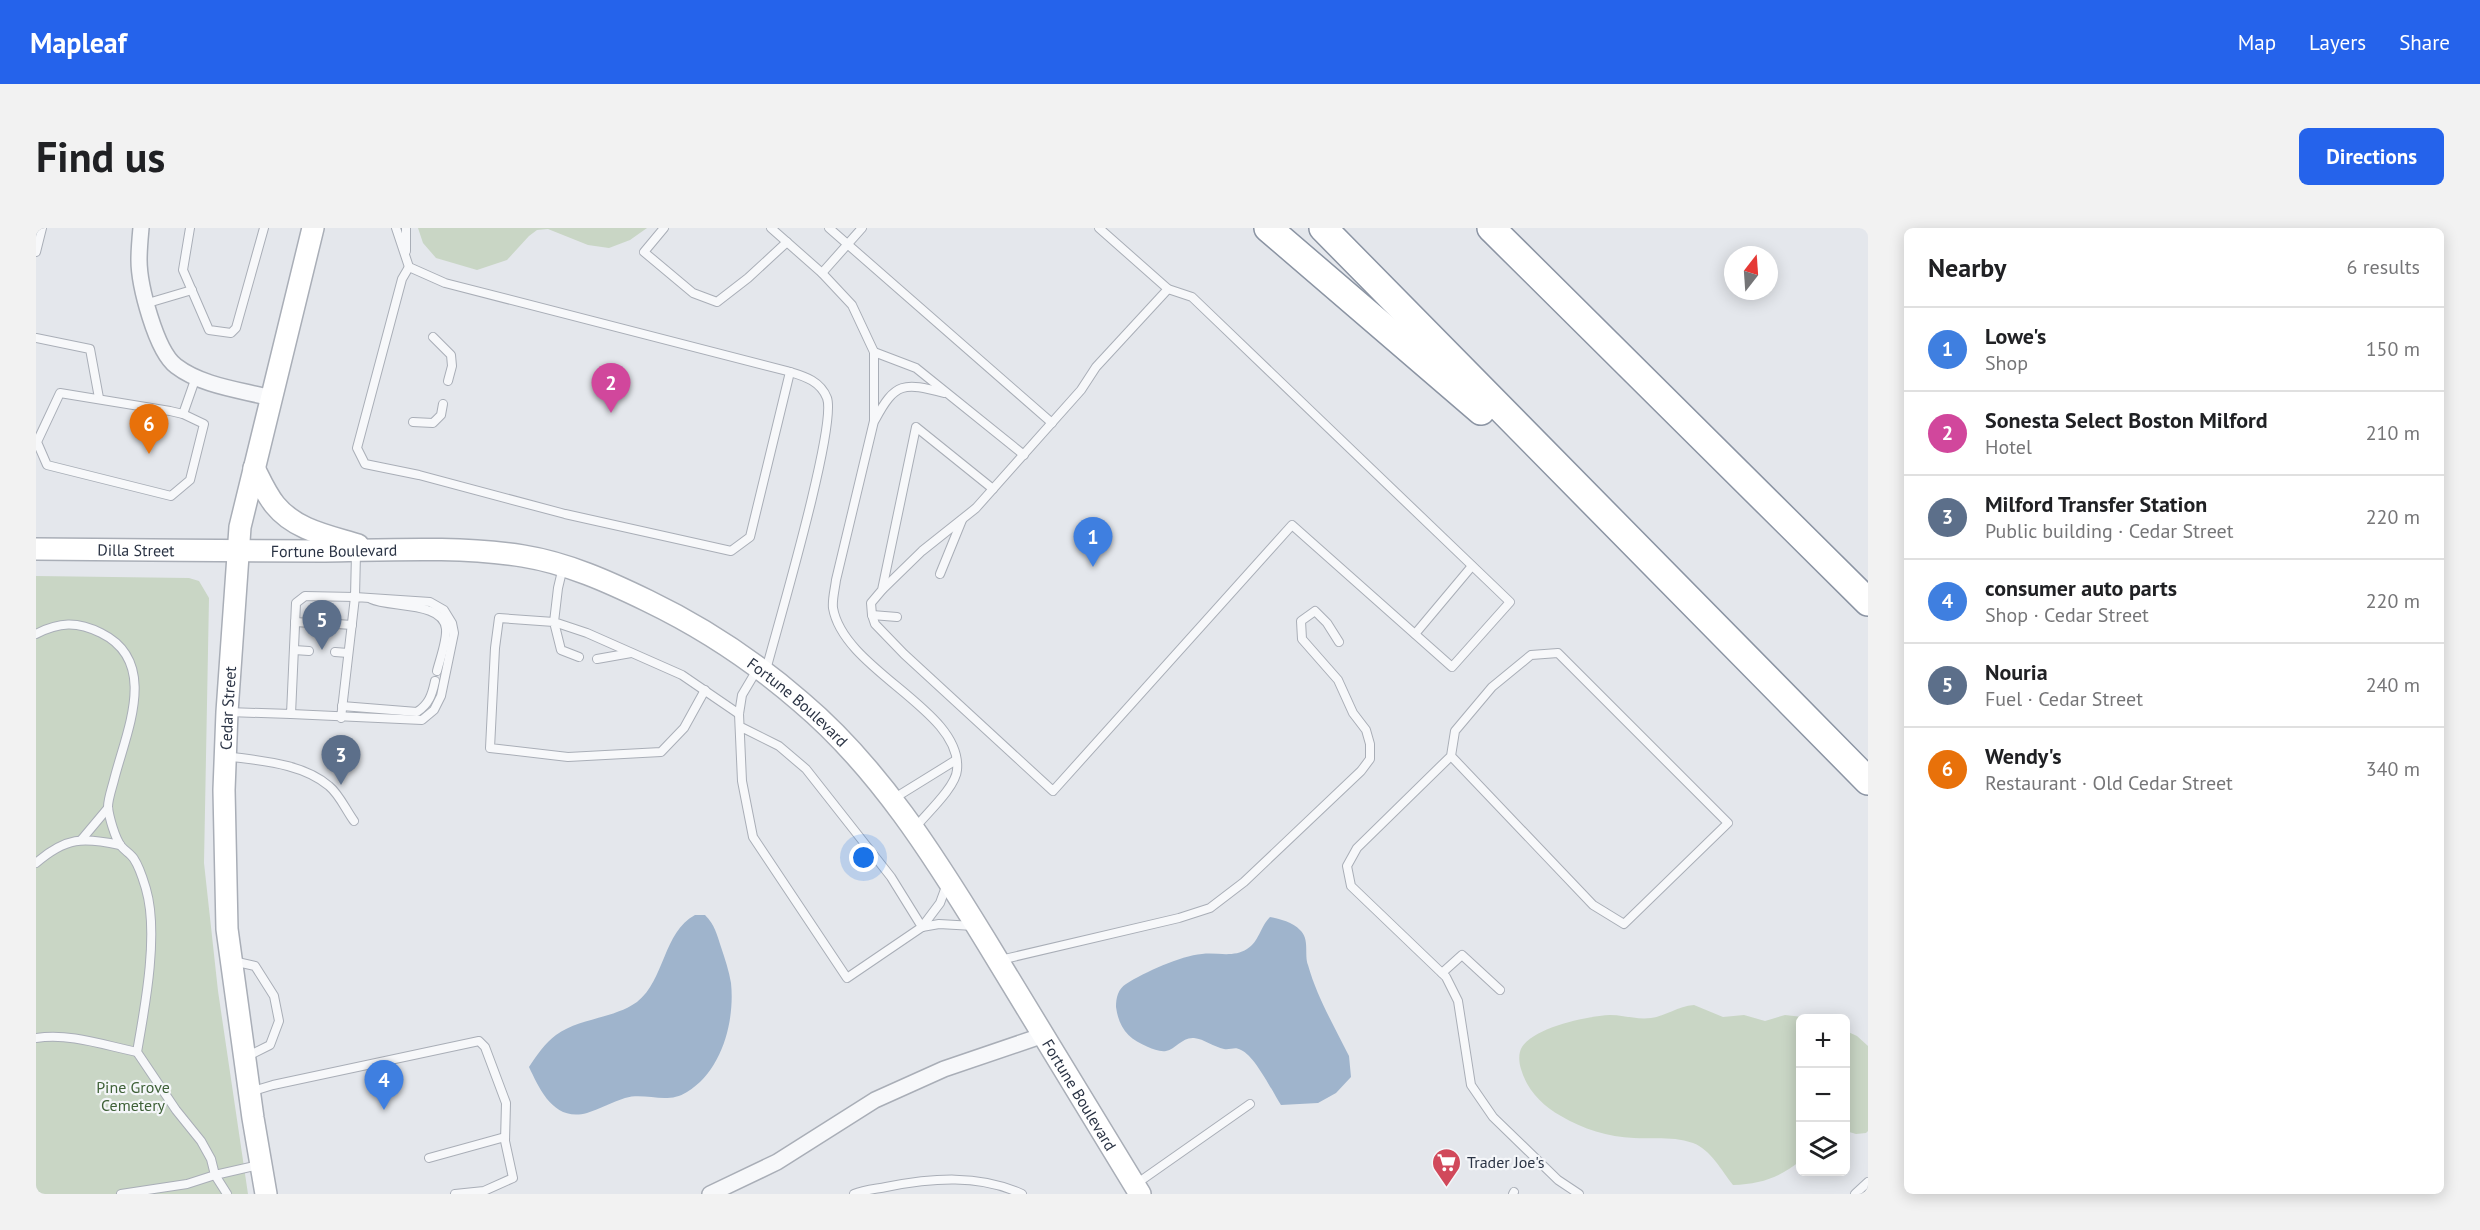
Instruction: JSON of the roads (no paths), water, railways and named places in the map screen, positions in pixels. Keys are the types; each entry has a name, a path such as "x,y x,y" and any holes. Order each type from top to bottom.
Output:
{"highway":[{"path":"1268,228 1635,545"},
{"path":"1323,228 1868,781"},
{"path":"1491,228 1868,602"}],"main road":[{"name":"Cedar Street","path":"266,1194 249,1093 227,929 225,756 227,712 237,551 254,468 313,228"},
{"path":"254,468 274,504 288,518 304,528 364,550"},
{"name":"Dilla Street","path":"36,549 237,551"},
{"name":"Fortune Boulevard","path":"237,551 364,550 510,554 563,566 613,585 673,614 719,640 802,702 849,748 892,800 948,879 1138,1191"}],"street":[{"path":"141,228 139,262 152,322 161,348 175,366 196,377 271,398"},
{"path":"710,1194 777,1162 845,1118 885,1096 944,1069 1044,1035"}],"lane":[{"path":"36,252 42,228"},
{"path":"190,228 183,270 209,330 231,333 236,328 264,228"},
{"path":"396,228 409,267 402,279 357,448 365,464 565,514 731,551 750,537 790,372"},
{"path":"406,228 406,255"},
{"path":"664,228 644,252 693,293 717,302 748,278 787,242"},
{"path":"771,228 822,273 852,305 873,352 874,421 836,580 833,607 848,642 940,725 952,746 957,770 954,782 913,830"},
{"path":"829,228 1052,423"},
{"path":"822,273 862,228"},
{"path":"1099,228 1168,289 1192,297 1510,603 1452,667 1292,525 1053,791 904,654 876,624 872,615 871,603 922,551 963,519 993,489 1081,390 1096,367 1168,289"},
{"path":"409,267 445,283 790,372 815,381 821,387 827,399 829,411 821,456 762,671 742,695 739,714 742,781 753,837 847,978 922,927 940,903 948,879"},
{"path":"148,303 192,290"},
{"path":"433,337 451,355 452,366 448,381"},
{"path":"36,338 90,349 99,398"},
{"path":"873,352 916,368 1024,454"},
{"path":"183,414 196,377"},
{"path":"874,421 886,399 903,387 918,385 948,394"},
{"path":"60,393 99,398 183,414 204,424 189,480 171,496 47,465 37,442 60,393"},
{"path":"413,422 434,423 441,415 443,404"},
{"path":"882,590 916,427 993,489"},
{"path":"940,574 963,519"},
{"path":"341,718 355,597 364,550"},
{"path":"563,566 554,622 561,650 579,657"},
{"path":"1415,634 1472,566"},
{"path":"227,712 422,720 434,710 443,686 454,633 453,623 444,610 430,602 367,597 305,596 296,603 291,714"},
{"path":"367,597 381,604 421,607 432,611 443,620 446,628 437,671"},
{"path":"999,961 1179,918 1210,908 1244,882 1361,771 1370,759 1370,744 1366,730 1353,713 1338,680 1302,639 1301,621 1315,612 1327,623 1339,642"},
{"path":"872,615 897,617"},
{"path":"705,690 684,728 661,752 568,757 490,748 495,648 500,618 554,622 632,653 682,675 705,690 739,714"},
{"path":"295,622 311,623"},
{"path":"36,634 64,623 86,626 108,636 127,655 136,681 134,705 108,808 82,839"},
{"path":"337,624 352,625"},
{"path":"294,650 309,651"},
{"path":"335,652 348,653"},
{"path":"597,659 632,653"},
{"path":"1451,756 1593,905 1624,924 1728,823 1558,653 1531,655 1492,687 1455,731 1451,756 1357,848 1347,866 1351,886 1442,973 1458,1000 1471,1085 1493,1117 1558,1180 1579,1194"},
{"path":"342,706 417,712 425,707 430,699 435,681"},
{"path":"741,727 779,746 806,768 891,877 922,927"},
{"path":"225,756 293,768 313,774 331,788 354,821"},
{"path":"892,800 956,760"},
{"path":"108,808 120,845 133,858 147,891 150,959 137,1052 176,1110 201,1142 211,1159 215,1175 227,1194"},
{"path":"36,863 60,846 82,839 120,845"},
{"path":"922,927 939,924 977,926"},
{"path":"1442,973 1462,955 1500,990"},
{"path":"231,960 255,966 274,996 279,1022 270,1045 245,1058"},
{"path":"36,1038 51,1036 82,1039 137,1052"},
{"path":"249,1093 273,1085 479,1041 485,1047 506,1104 505,1137 513,1178 484,1191 455,1194"},
{"path":"1138,1191 1251,1104"},
{"path":"429,1158 505,1137"},
{"path":"121,1194 187,1185 215,1175 261,1165"},
{"path":"854,1194 916,1181 968,1179 1010,1188 1022,1194"},
{"path":"1856,1194 1868,1182"}],"water":[{"path":"695,915 705,915 713,926 731,983 732,998 728,1029 724,1044 709,1071 687,1092 672,1098 633,1097 575,1115 557,1108 543,1094 529,1067 535,1058 548,1042 565,1029 628,1008 637,1002 653,982 676,933"},
{"path":"1270,917 1290,923 1303,934 1307,961 1316,988 1349,1056 1351,1077 1336,1093 1318,1103 1281,1105 1252,1059 1239,1049 1224,1049 1190,1038 1166,1051 1157,1050 1130,1037 1122,1027 1117,1015 1117,997 1121,988 1126,984 1173,961 1202,954 1242,952 1251,946"}],"place":[{"name":"Sonesta Select Boston Milford","path":"611,413"},
{"name":"Wendy's","path":"149,454"},
{"name":"Lowe's","path":"1093,567"},
{"name":"Nouria","path":"322,650"},
{"name":"Milford Transfer Station","path":"341,785"},
{"name":"consumer auto parts","path":"384,1110"},
{"name":"Trader Joe's","path":"1446,1188"}],"park label":[{"name":"Pine Grove Cemetery","path":"133,1096"}]}
